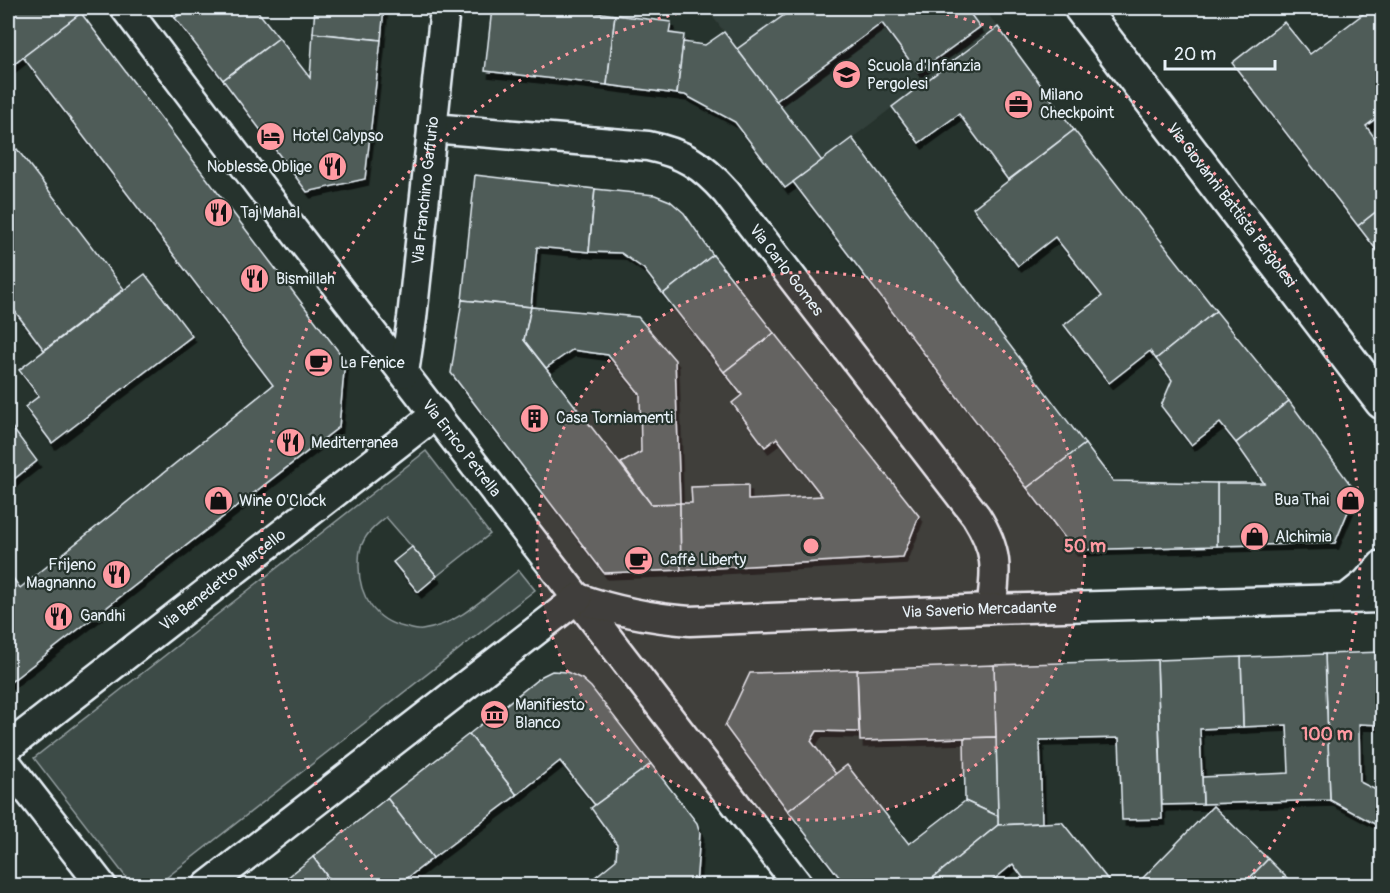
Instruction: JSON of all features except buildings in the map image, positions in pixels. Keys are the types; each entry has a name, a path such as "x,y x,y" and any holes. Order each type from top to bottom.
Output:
{"main road":[{"name":"Via Giovanni Battista Pergolesi","path":"1081,8 1383,402"}],"street":[{"name":"Via Errico Petrella","path":"125,8 435,414 800,885"},
{"name":"Via Franchino Gaffurio","path":"404,373 412,318 445,8"},
{"name":"Via Carlo Gomes","path":"432,128 648,146 681,155 708,173 726,192 987,532 994,552 995,579 991,609"},
{"name":"Via Benedetto Marcello","path":"8,747 435,414"},
{"path":"1347,598 1383,565"},
{"name":"Via Saverio Mercadante","path":"578,598 604,607 648,616 690,621 991,609 1383,598"},
{"path":"207,885 578,598"},
{"path":"8,765 102,885"}],"shaded area":[{"name":"Scuola d'Infanzia Pergolesi","path":"706,8 983,8 998,27 822,161"},
{"path":"426,451 490,534 437,576 386,517 368,533 362,543 360,553 362,588 371,606 377,613 394,624 420,630 436,627 462,615 519,570 535,590 157,885 132,885 34,758"}],"place":[{"name":"Scuola d'Infanzia Pergolesi","path":"846,75"},
{"name":"Milano Checkpoint","path":"1019,104"},
{"name":"Hotel Calypso","path":"271,136"},
{"name":"Noblesse Oblige","path":"333,167"},
{"name":"Taj Mahal","path":"219,213"},
{"name":"Bismillah","path":"255,279"},
{"name":"La Fenice","path":"319,363"},
{"name":"Casa Torniamenti","path":"535,418"},
{"name":"Mediterranea","path":"290,443"},
{"name":"Bua Thai","path":"1350,500"},
{"name":"Wine O'Clock","path":"218,501"},
{"name":"Alchimia","path":"1254,537"},
{"name":"Caffè Liberty","path":"639,560"},
{"name":"Frijeno Magnanno","path":"117,574"},
{"name":"Gandhi","path":"59,616"},
{"name":"Manifiesto Blanco","path":"494,714"}]}
